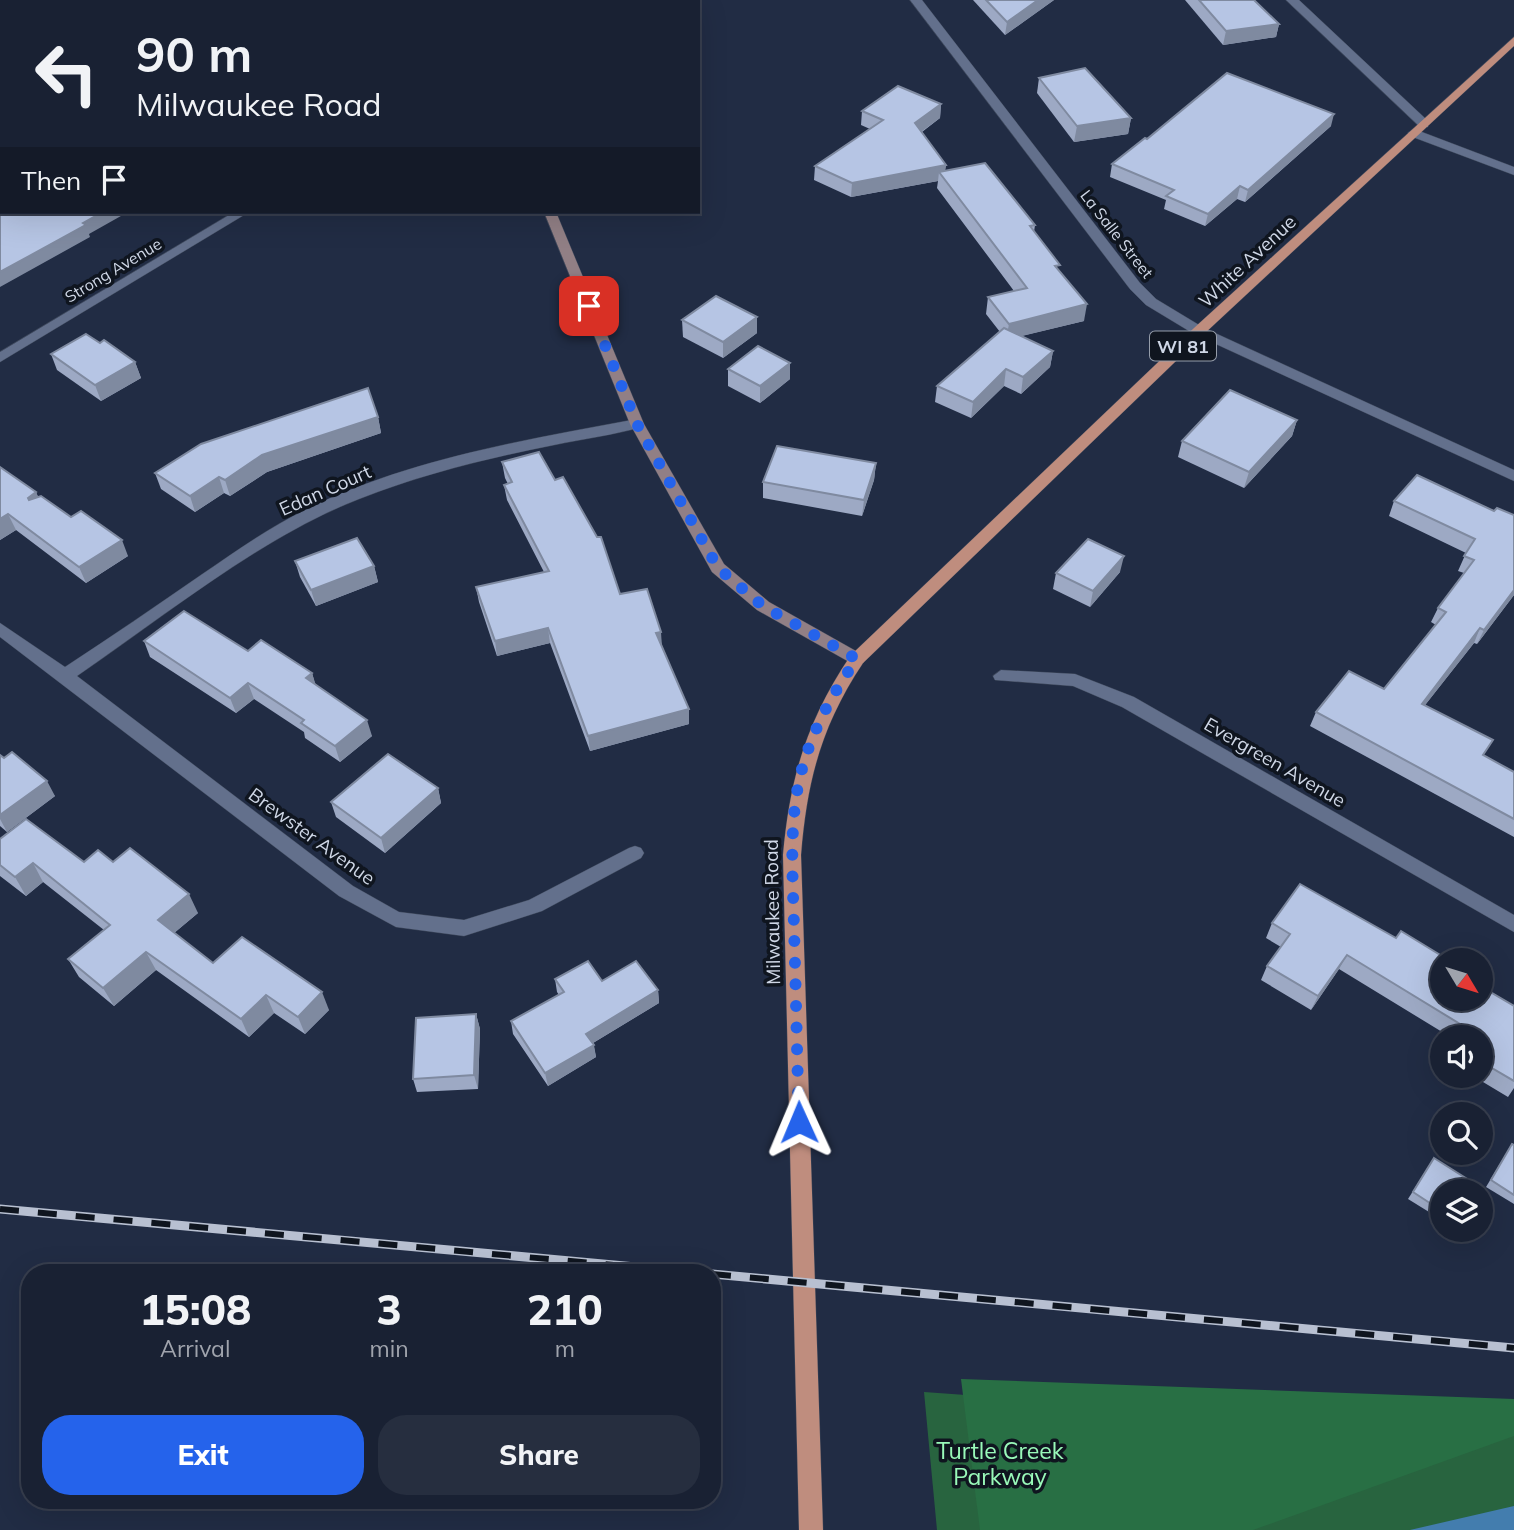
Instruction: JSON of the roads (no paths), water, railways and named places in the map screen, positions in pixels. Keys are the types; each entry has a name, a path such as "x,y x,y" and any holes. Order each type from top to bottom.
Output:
{"main road":[{"name":"White Avenue","path":"857,659 1199,331 1514,40"},
{"name":"Milwaukee Road","path":"811,1530 792,855 795,809 802,768 835,690 857,659"}],"street":[{"name":"La Salle Street","path":"916,0 1135,286 1152,302 1199,331 1514,476"},
{"path":"1292,0 1419,129 1514,172"},
{"name":"Strong Avenue","path":"0,358 240,214"},
{"path":"551,214 637,424 718,568 763,606 857,659"},
{"name":"Edan Court","path":"65,676 253,547 314,512 365,490 424,471 536,443 637,424"},
{"name":"Brewster Avenue","path":"0,629 346,891 396,919 464,928 536,906 635,853"},
{"name":"Evergreen Avenue","path":"1001,676 1075,680 1128,702 1514,923"}],"water":[{"path":"1514,1506 1514,1530 1410,1530"}],"railway":[{"path":"0,1209 602,1264"},
{"path":"721,1275 1514,1348"}],"park label":[{"name":"Turtle Creek Parkway","path":"1000,1463"}]}
